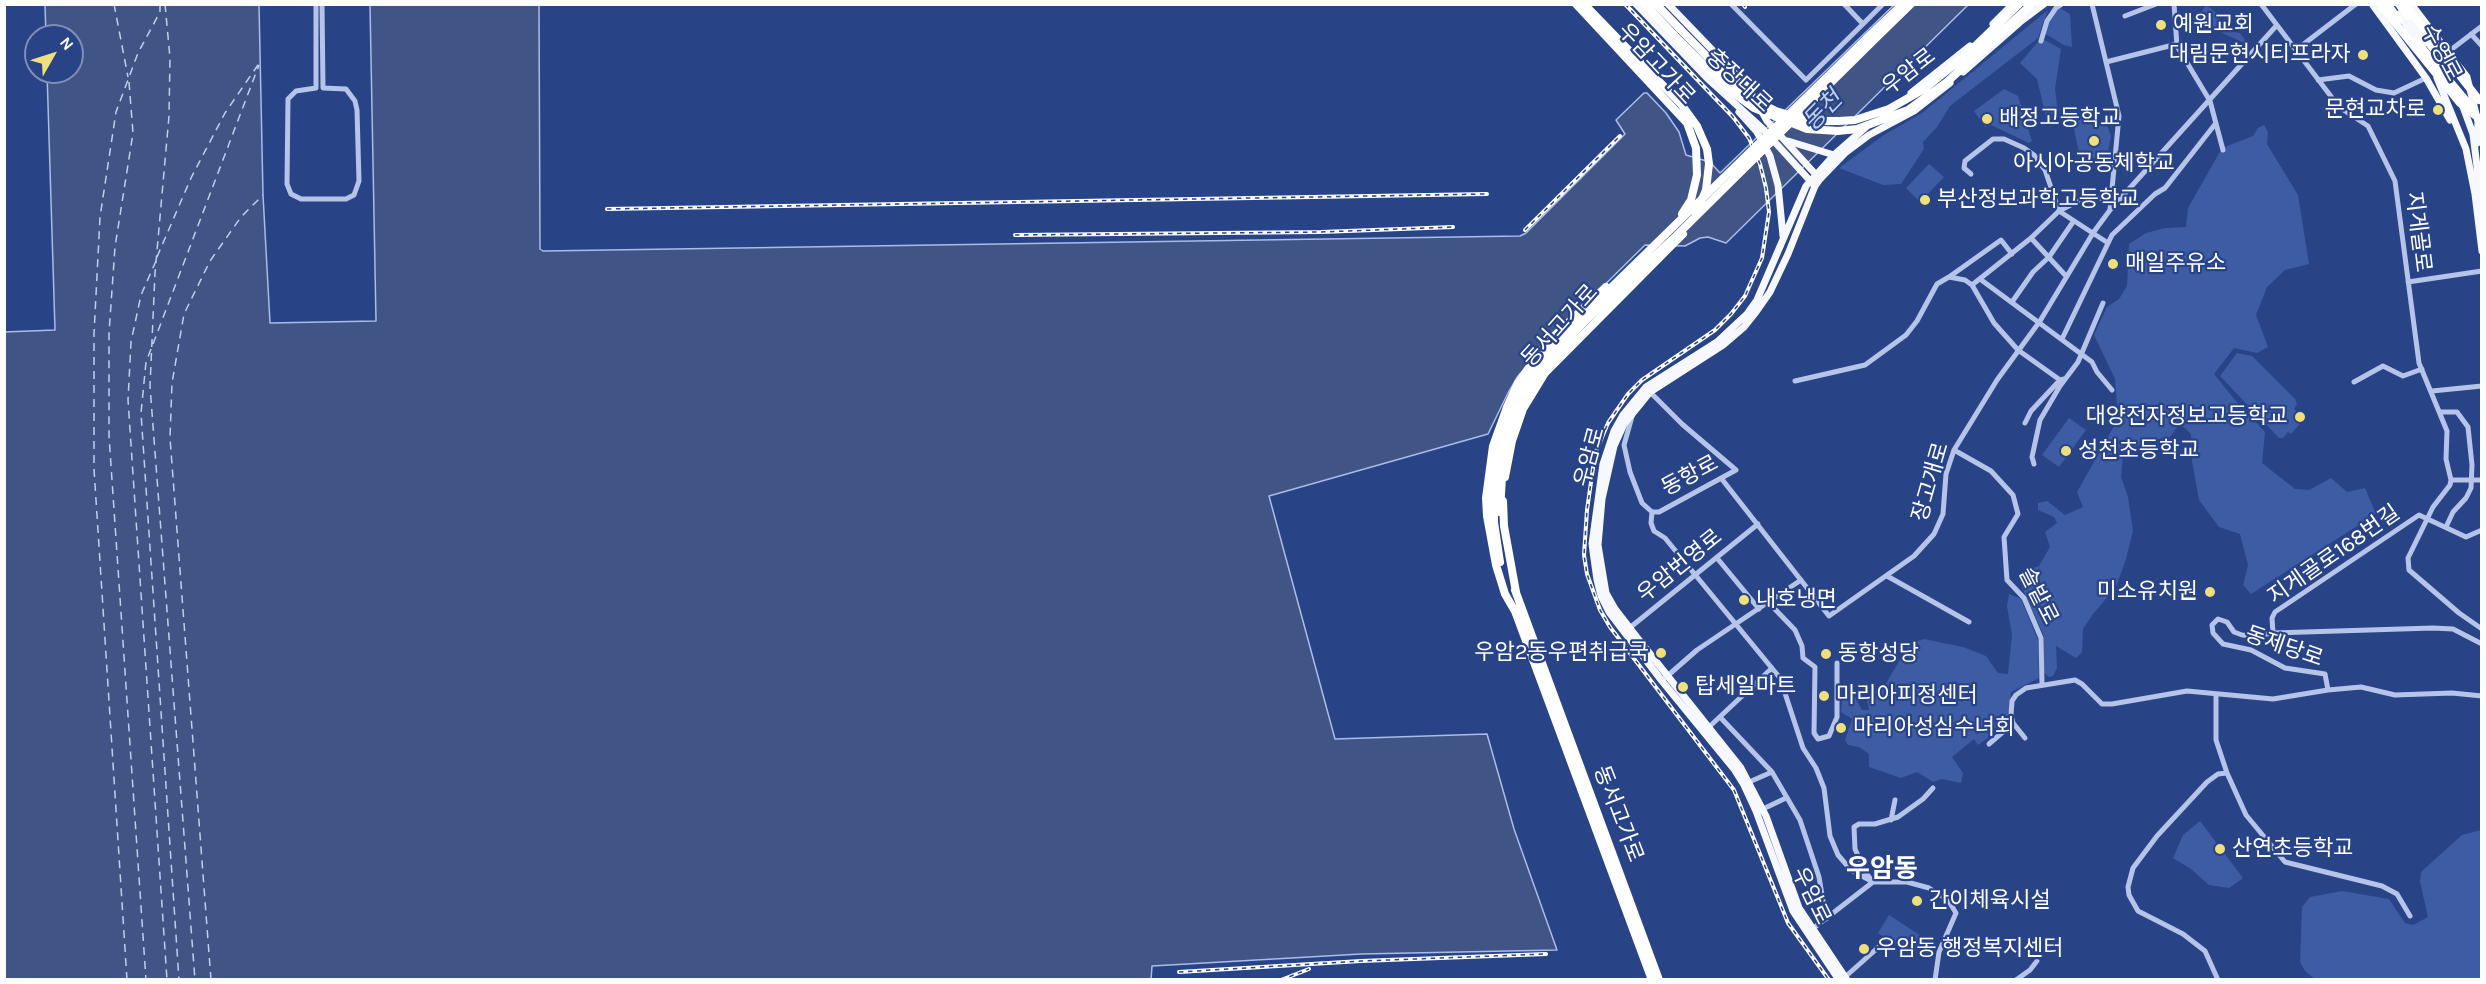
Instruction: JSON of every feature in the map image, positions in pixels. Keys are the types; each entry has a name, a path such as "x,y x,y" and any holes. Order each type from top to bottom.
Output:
{"highway":[{"name":"우암고가로","path":"1516,613 1505,594 1496,566 1486,498 1493,446 1507,407 1518,383 1549,341 1688,208 1697,175 1696,148 1687,123 1576,4"},
{"name":"우암고가로","path":"1516,592 1504,526 1503,497 1512,441 1523,409 1545,373 1650,268 1690,224 1701,206 1708,178 1707,149 1691,117 1584,4"},
{"path":"1643,4 1756,101 1776,111 1808,121 1855,120 1889,109 1924,89 1965,56 2019,4"},
{"path":"1656,4 1677,32 1728,89 1754,108 1807,129 1838,131 1857,129 1908,110 1947,81 2032,4"},
{"name":"동서고가로","path":"1652,980 1516,613 1501,566 1495,530 1494,480 1501,439 1516,399 1551,346 1903,4"},
{"name":"동서고가로","path":"1659,980 1516,592 1503,544 1500,512 1501,477 1511,428 1530,388 1550,359 1584,322 1782,137 1911,4"},
{"path":"2396,4 2456,78 2481,104"},
{"path":"2404,4 2481,104"},
{"path":"2383,5 2481,120"}],"main road":[{"name":"충장대로","path":"1636,4 1708,80 1813,184"},
{"name":"충장대로","path":"1668,4 1747,86 1767,121 1818,177"},
{"name":"우암로","path":"1844,978 1794,911 1756,811 1734,769 1601,596 1592,544 1599,482 1614,431 1623,415 1646,387 1717,342 1747,314 1757,300 1799,199 1834,155 1851,139 1964,52 2013,4"},
{"name":"우암로","path":"1818,177 1869,135 1914,111 1937,94 2044,4"},
{"name":"수영로","path":"2372,4 2426,78 2467,154"},
{"name":"수영로","path":"2396,4 2432,64 2467,154 2475,194 2481,251"},
{"name":"수영로","path":"2396,4 2442,67 2478,132"},
{"path":"2411,4 2467,77 2478,132 2476,151 2481,207"},
{"path":"2453,118 2460,129 2478,132"},
{"path":"1760,130 1778,185 1783,242"},
{"path":"1782,137 1834,155"},
{"name":"우암로","path":"1626,631 1606,593 1598,545 1606,475 1614,446 1624,424 1650,392 1724,345 1744,327 1770,292 1788,254 1813,184"},
{"name":"우암로","path":"1665,679 1709,727 1749,782 1762,808 1809,931"}],"street":[{"path":"316,4 316,88"},
{"path":"322,4 323,88"},
{"path":"1731,4 1806,80 1883,4"},
{"path":"1844,4 1863,24"},
{"path":"2042,41 2047,21 2056,8 2062,4"},
{"path":"2092,4 2119,116 2110,210"},
{"path":"2125,16 2156,4"},
{"path":"2174,4 2176,44 2210,101 2223,150"},
{"path":"2296,51 2356,4"},
{"name":"지게골로","path":"2261,5 2339,107 2368,126 2395,181 2422,369 2447,431 2446,459 2451,480"},
{"name":"장고개로","path":"1721,478 1829,616 1914,556 1934,534 1942,514 1946,474 1954,450 1979,407 2040,321 2092,233 2110,210 2277,25"},
{"path":"2448,52 2481,26"},
{"path":"2471,34 2481,46"},
{"path":"2106,62 2176,44"},
{"name":"수영로","path":"2319,80 2349,76 2376,90 2394,93 2426,78"},
{"path":"316,88 346,89 355,101 359,181 354,195 346,199 301,200 291,194 288,188 288,99 296,91 316,88"},
{"path":"2062,339 2112,235 2164,188 2216,123"},
{"path":"1971,174 1964,168 1965,161 1993,139 2004,139 2024,148 2045,170 2059,212 2108,243"},
{"path":"1972,285 2012,254 2059,212 2088,196 2110,200"},
{"path":"2012,302 2033,272 2049,257 2073,222"},
{"path":"2031,238 2066,276"},
{"path":"1795,381 1865,365 1906,335 1917,321 1937,284 2001,240 2012,254"},
{"path":"2408,282 2481,270"},
{"path":"1949,277 1965,280 1972,285 1994,323 2019,350 2063,380"},
{"path":"1980,279 2040,321 2092,362 2112,390"},
{"path":"2034,464 2032,457 2040,420 2063,380 2082,354 2103,303"},
{"path":"2354,382 2383,366 2403,376 2422,369"},
{"path":"2025,423 2031,411 2063,380"},
{"path":"2432,392 2481,386"},
{"name":"동항로","path":"1633,412 1624,446 1630,472 1642,504 1652,512 1659,512 1736,470 1682,424 1650,392"},
{"path":"2440,412 2457,412 2468,426 2472,480 2466,498 2453,512 2446,527"},
{"name":"솔밭로","path":"1954,450 1991,471 2013,495 2018,514 2004,537 2007,580 2024,598 2041,638 2042,684"},
{"path":"2481,480 2451,480 2427,519 2408,558 2409,570 2481,629"},
{"path":"1652,512 1651,523 1654,531 1665,538 1780,678 1803,748 1816,768 1824,788 1830,836 1838,855 1851,870 1873,882 1907,882 1929,888 1948,900 1956,913 1939,952 1935,980"},
{"name":"지게골로168번길","path":"2273,633 2272,618 2275,612 2419,515 2427,519"},
{"path":"2427,519 2466,537 2481,530"},
{"name":"우암번영로","path":"1626,631 1758,524"},
{"path":"1717,558 1759,609"},
{"path":"1887,576 1969,622"},
{"path":"1665,679 1697,650 1801,580"},
{"path":"1769,603 1796,630 1803,658 1814,665 1816,670 1814,733 1818,739 1829,736 1837,717 1837,663"},
{"name":"동제당로","path":"2013,723 2012,701 2026,688 2075,680 2102,704 2187,691 2273,699 2328,690 2325,674 2285,668 2251,650 2223,644 2213,633 2211,626 2218,619 2226,622 2234,632 2242,635 2433,628 2453,629 2481,644"},
{"path":"1709,727 1772,668"},
{"path":"2328,690 2361,687 2395,695 2452,693 2481,696"},
{"path":"2217,694 2216,741 2227,773 2246,815 2285,862 2382,885 2397,894 2410,916"},
{"path":"1720,717 1772,772 1800,820 1819,877 1826,918"},
{"path":"1989,744 2013,723 2025,738"},
{"path":"1749,782 1772,772"},
{"path":"2218,980 2205,951 2183,934 2138,911 2129,896 2128,887 2133,868 2157,836 2206,782 2218,774 2227,773"},
{"path":"1873,882 1866,873 1855,849 1854,827 1859,824 1891,820 1923,800 1933,788"},
{"path":"1762,808 1786,798"},
{"path":"1891,820 1895,800"},
{"path":"1809,931 1873,882"},
{"path":"1844,978 1881,945"},
{"path":"2016,980 2037,962"}],"shaded area":[{"path":"2206,5 2217,13 2219,23 2226,24 2233,32 2240,33 2245,40 2244,43 2203,24 2201,27 2191,22 2191,18 2202,11"},
{"path":"2060,8 2070,14 2072,47 2044,33"},
{"path":"2048,10 2038,38 1950,106 1937,127 1923,142 1924,149 1901,184 1883,185 1839,168 1884,135 1922,113"},
{"path":"2041,38 2061,49 2055,89 2058,115 2046,117 2037,79 2020,63"},
{"path":"2004,89 2018,96 2032,141 2029,143 1991,125 1985,127 1974,111"},
{"path":"2076,116 2107,125 2111,136 2107,158 2080,158 2073,124"},
{"path":"2264,125 2268,132 2267,144 2298,195 2309,264 2285,270 2267,287 2256,315 2268,347 2257,353 2234,348 2214,374 2265,432 2262,463 2295,489 2309,490 2331,478 2347,492 2365,488 2376,514 2251,594 2243,585 2248,565 2240,534 2219,527 2199,500 2192,461 2191,434 2180,424 2165,443 2140,444 2123,456 2121,477 2128,497 2133,531 2126,559 2116,587 2083,629 2082,652 2076,658 2056,646 2057,668 2053,676 2049,677 2044,673 2044,636 2021,585 2025,571 2039,566 2050,547 2045,532 2057,523 2054,517 2038,510 2038,503 2047,501 2065,515 2083,507 2077,492 2118,419 2115,379 2094,335 2107,307 2119,299 2127,286 2129,244 2146,233 2165,228 2186,227 2188,208 2222,148 2253,136 2258,128"},
{"path":"1929,164 1944,177 1920,202 1906,188"},
{"path":"2237,353 2252,356 2295,399 2297,404 2294,409 2304,419 2291,434 2288,432 2283,438 2279,438 2220,376"},
{"path":"2069,418 2086,430 2059,467 2042,455"},
{"path":"2009,594 2021,599 2038,640 2039,678 2011,692 2008,718 2003,727 1978,745 1974,739 1952,757 1963,773 1961,783 1942,779 1933,782 1917,772 1901,778 1869,767 1869,754 1859,747 1848,745 1845,740 1852,719 1841,712 1842,697 1853,693 1862,710 1869,710 1865,691 1884,687 1909,644 1924,639 1963,647 1986,656 1998,673 2008,674 2012,635 2007,606"},
{"path":"2200,821 2243,878 2229,888 2209,885 2191,869 2173,858 2183,835"},
{"path":"2481,830 2481,979 2316,980 2305,971 2300,962 2302,907 2310,897 2342,891 2389,899 2405,923 2413,925 2428,917 2420,882 2421,872 2462,835"},
{"path":"1889,915 1924,938 1912,956 1878,933"}],"water":[{"name":"동천","path":"45,5 259,5 263,195 270,323 376,321 370,5 539,5 540,249 543,251 1520,236 1526,233 1625,134 1616,120 1644,93 1647,93 1666,113 1679,132 1686,155 1710,162 1720,173 1894,5 1968,5 1726,243 1708,237 1700,238 1685,246 1645,245 1572,317 1518,376 1488,434 1269,496 1335,739 1487,734 1514,829 1557,950 1361,954 1152,966 1151,980 5,979 4,332 55,330 47,84 84,84 84,24 46,24"}],"ferry route":[{"path":"114,4 128,77"},
{"path":"127,980 94,469 94,334 100,217 116,112 138,53 160,12 160,4"},
{"path":"165,4 170,58 169,116 155,273 150,386 195,980"},
{"path":"157,257 191,178 225,113 260,62"},
{"path":"153,344 259,65"},
{"path":"129,82 133,133 115,247 109,333 109,436 146,980"},
{"path":"211,980 170,438 172,383 184,314 210,261 241,217 263,195"},
{"path":"156,261 141,295 131,342 128,400 167,980"},
{"path":"151,349 146,362 141,413 179,980"}],"railway":[{"path":"1625,4 1733,117 1749,138 1760,164 1769,212 1762,258 1745,296 1715,330 1642,380 1628,394 1608,423 1595,454 1587,510 1584,555 1587,574 1600,610 1610,627 1734,790 1788,923 1829,980"},
{"path":"1525,230 1620,136"},
{"path":"607,209 1487,194"},
{"path":"1015,235 1321,232 1453,227"},
{"path":"1179,972 1361,961 1546,954"},
{"path":"1281,980 1309,969"}],"place":[{"name":"예원교회","path":"2161,25"},
{"name":"대림문현시티프라자","path":"2363,55"},
{"name":"문현교차로","path":"2438,110"},
{"name":"배정고등학교","path":"1987,119"},
{"name":"아시아공동체학교","path":"2094,141"},
{"name":"부산정보과학고등학교","path":"1925,200"},
{"name":"매일주유소","path":"2113,264"},
{"name":"대양전자정보고등학교","path":"2300,417"},
{"name":"성천초등학교","path":"2066,451"},
{"name":"미소유치원","path":"2210,592"},
{"name":"내호냉면","path":"1744,600"},
{"name":"우암2동우편취급국","path":"1661,653"},
{"name":"동항성당","path":"1826,654"},
{"name":"탑세일마트","path":"1683,687"},
{"name":"마리아피정센터","path":"1824,696"},
{"name":"마리아성심수녀회","path":"1841,728"},
{"name":"산연초등학교","path":"2220,849"},
{"name":"간이체육시설","path":"1917,901"},
{"name":"우암동 행정복지센터","path":"1864,949"}],"district":[{"name":"우암동","path":"1882,870"}]}
